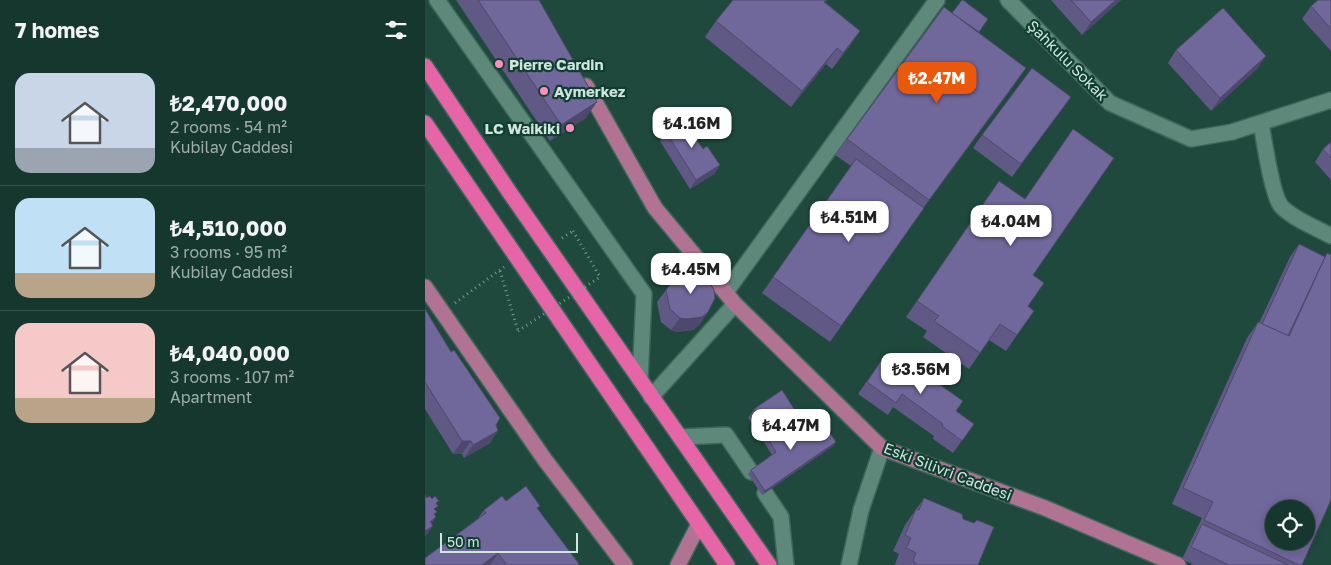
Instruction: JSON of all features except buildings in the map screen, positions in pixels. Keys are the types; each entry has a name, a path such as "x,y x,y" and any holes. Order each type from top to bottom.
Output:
{"highway":[{"path":"425,66 639,380 769,565"},
{"path":"425,122 727,565"}],"main road":[{"name":"Eski Silivri Caddesi","path":"578,73 655,208 735,304 882,448 1045,508 1178,565"},
{"path":"425,287 545,460 625,565"},
{"path":"678,565 699,524"}],"street":[{"path":"437,0 644,294 639,380"},
{"path":"726,292 937,0"},
{"name":"Şahkulu Sokak","path":"1008,0 1110,103 1191,139 1233,132 1331,100"},
{"path":"1261,123 1274,189 1280,205 1295,216 1331,236"},
{"path":"651,397 735,304"},
{"path":"680,437 726,435 751,472"},
{"path":"849,565 861,510 882,448"},
{"path":"765,493 781,516 786,565"}],"path":[{"path":"548,247 591,220"},
{"path":"500,271 518,331 600,277 573,231"},
{"path":"442,313 517,257"}],"place":[{"name":"Pierre Cardin","path":"499,64"},
{"name":"Aymerkez","path":"544,91"},
{"name":"LC Waikiki","path":"570,128"}]}
